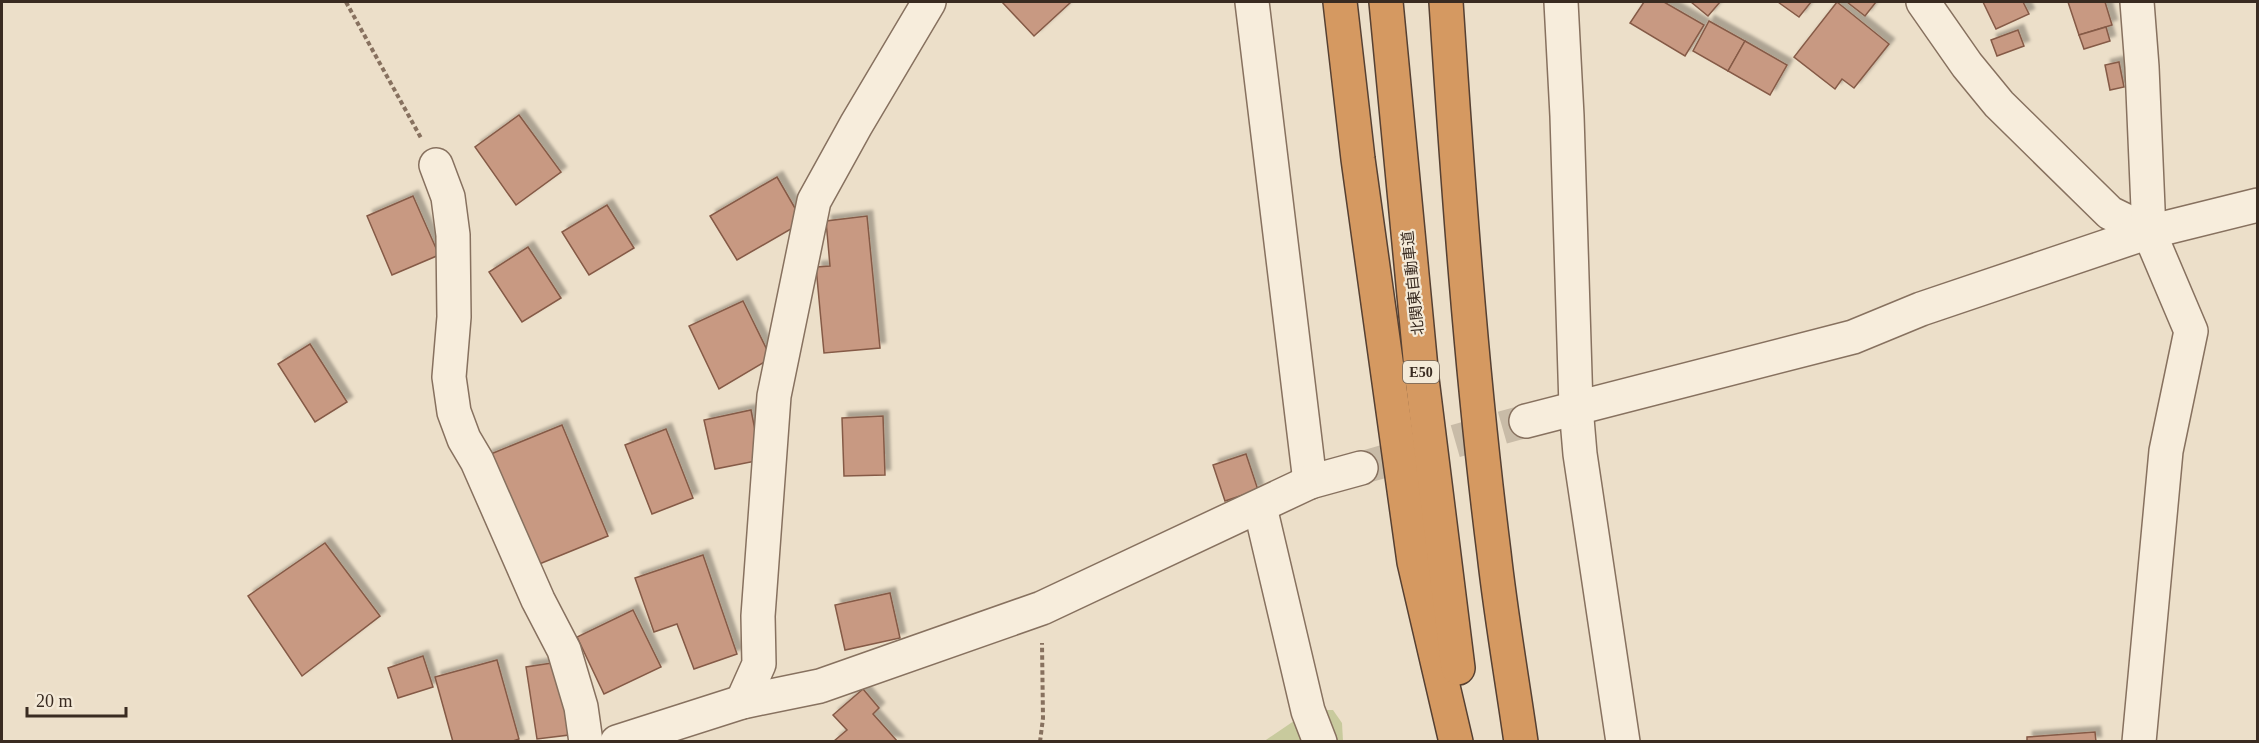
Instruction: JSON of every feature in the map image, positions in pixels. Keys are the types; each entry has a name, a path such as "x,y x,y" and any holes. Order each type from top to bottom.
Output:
{"highway":[{"path":"1340,2 1358,159 1414,562 1456,741"},
{"name":"北関東自動車道","path":"1386,2 1422,379 1443,558 1469,741"},
{"path":"1446,2 1456,159 1475,375 1492,541 1521,741"},
{"path":"1456,159 1465,2"}],"street":[{"path":"742,702 759,664 758,616 774,396 814,201 856,124 929,2"},
{"path":"1252,2 1310,482"},
{"path":"1561,2 1568,116 1576,407 1580,454 1623,741"},
{"path":"1923,2 1967,65 1999,104 2109,213 2148,232"},
{"path":"2137,2 2142,67 2148,232 2191,331 2166,451 2139,741"},
{"path":"436,165 447,197 453,235 454,317 448,377 453,412 538,600 564,650 582,707 586,741"},
{"path":"1526,420 1852,337 1921,309 2148,232 2258,205"},
{"path":"618,741 742,702 820,686 1041,608 1310,482 1361,468"},
{"path":"1260,507 1308,711 1320,741"}],"path":[{"path":"346,2 436,165"},
{"path":"1040,741 1042,718 1041,608"}],"green space":[{"path":"1310,710 1333,710 1342,723 1343,741 1263,742"}],"building":[{"path":"1002,2 1071,2 1034,36"},
{"path":"1644,2 1664,2 1704,25 1685,56 1630,23"},
{"path":"1691,2 1720,2 1708,16"},
{"path":"1778,2 1811,2 1799,17"},
{"path":"1837,2 1889,44 1854,88 1842,79 1835,89 1794,57"},
{"path":"1847,2 1876,2 1865,16"},
{"path":"1983,2 2023,2 2029,14 1996,29"},
{"path":"2068,2 2105,2 2112,25 2079,35"},
{"path":"1709,21 1745,41 1728,71 1693,51"},
{"path":"2106,27 2110,41 2084,49 2079,35"},
{"path":"2018,30 2024,46 1997,56 1991,40"},
{"path":"1745,41 1787,65 1770,95 1728,71"},
{"path":"2119,62 2124,87 2110,90 2105,65"},
{"path":"519,115 561,172 516,205 475,147"},
{"path":"777,177 803,222 737,260 710,216"},
{"path":"413,196 439,255 392,275 367,216"},
{"path":"607,205 634,248 589,275 562,232"},
{"path":"867,216 880,348 824,353 816,267 830,266 826,221"},
{"path":"528,247 561,298 522,322 489,272"},
{"path":"743,301 771,358 719,389 689,326"},
{"path":"310,344 347,402 315,422 278,364"},
{"path":"751,410 761,460 715,469 704,420"},
{"path":"883,416 885,475 844,476 842,418"},
{"path":"562,425 608,536 532,567 486,456"},
{"path":"666,429 693,498 652,514 625,445"},
{"path":"1246,454 1258,490 1225,501 1213,465"},
{"path":"325,543 380,616 302,676 248,596"},
{"path":"703,555 737,654 694,669 677,624 654,632 635,578"},
{"path":"890,593 900,638 845,650 835,605"},
{"path":"633,610 661,667 604,694 577,637"},
{"path":"423,656 433,687 398,698 388,668"},
{"path":"497,660 519,739 510,742 453,742 435,677"},
{"path":"558,662 569,735 537,739 526,667"},
{"path":"863,689 879,708 873,714 898,742 834,741 847,730 833,715"},
{"path":"2095,732 2096,742 2027,742 2027,737"}],"tunnel":[{"path":"1361,468 1526,421"}]}
